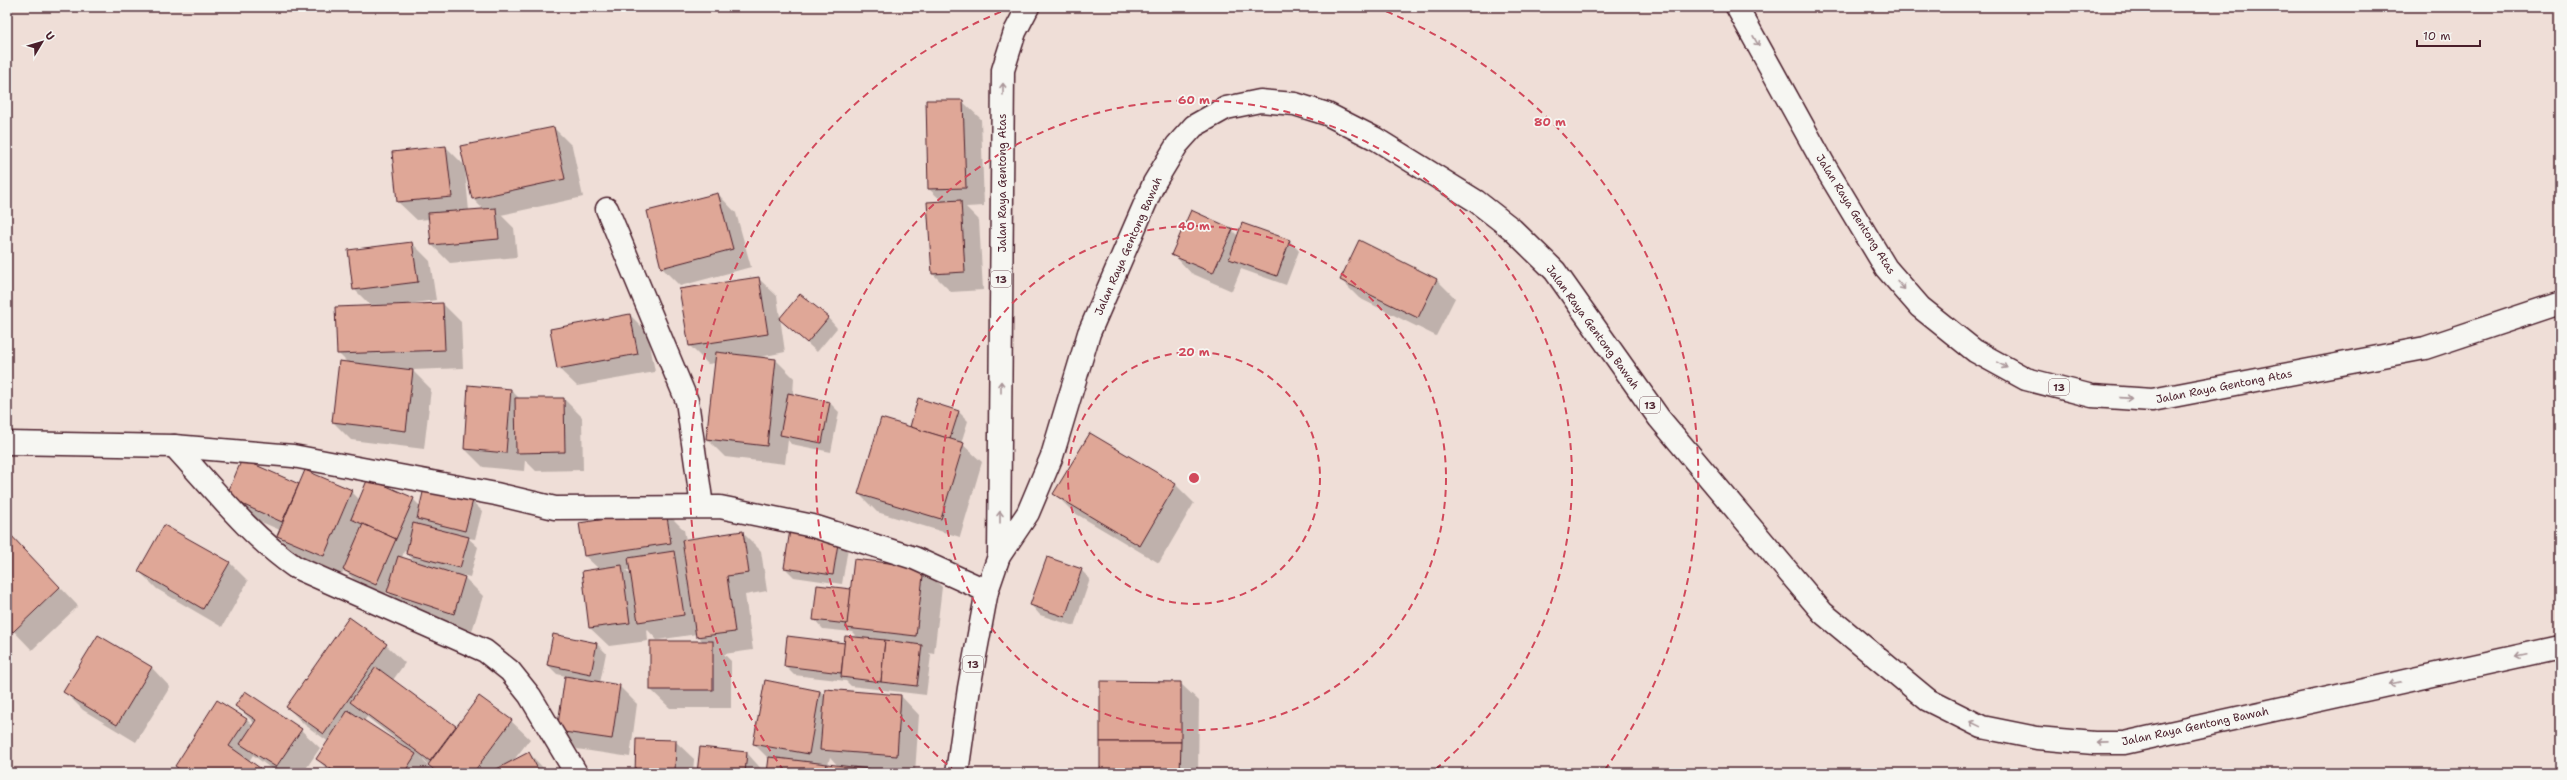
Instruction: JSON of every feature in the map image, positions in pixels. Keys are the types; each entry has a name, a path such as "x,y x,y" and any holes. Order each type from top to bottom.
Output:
{"main road":[{"name":"Jalan Raya Gentong Atas","path":"999,556 1003,70 1015,32 1028,7"},
{"name":"Jalan Raya Gentong Atas","path":"1737,7 1827,170 1886,268 1926,312 1975,351 2026,379 2092,396 2152,400 2425,348 2560,303"},
{"name":"Jalan Raya Gentong Bawah","path":"999,556 1028,513 1052,456 1089,333 1154,184 1177,145 1194,126 1226,108 1260,101 1295,104 1327,114 1376,139 1476,201 1512,229 1556,271 1659,418 1823,613 1928,700 1982,727 2037,738 2094,744 2124,743 2560,647"},
{"path":"607,210 687,401 702,506"},
{"path":"7,443 174,446 293,456 496,494 555,508 720,507 813,526 914,558 988,591"},
{"path":"174,446 277,555 295,567 455,636 491,656 510,671 530,696 576,773"},
{"name":"13","path":"957,773 969,688 988,591 999,556"}],"building":[{"path":"926,100 963,100 966,188 928,189"},
{"path":"554,127 565,179 472,199 460,146"},
{"path":"446,146 452,197 397,202 392,152"},
{"path":"718,193 733,249 661,268 647,211"},
{"path":"961,200 965,272 932,274 927,202"},
{"path":"496,208 499,239 431,245 428,213"},
{"path":"1191,210 1233,229 1213,273 1171,255"},
{"path":"1242,223 1290,240 1277,276 1229,259"},
{"path":"1359,240 1437,279 1418,318 1340,280"},
{"path":"412,242 418,282 353,290 348,250"},
{"path":"759,277 768,334 689,346 679,289"},
{"path":"800,294 829,317 807,343 779,319"},
{"path":"443,303 445,350 337,354 335,307"},
{"path":"630,314 638,354 557,369 550,329"},
{"path":"716,352 776,359 767,446 706,439"},
{"path":"339,361 413,370 406,431 332,422"},
{"path":"468,385 511,389 506,453 464,449"},
{"path":"788,393 830,402 822,443 780,435"},
{"path":"515,398 564,398 565,452 516,453"},
{"path":"918,398 959,411 950,439 910,427"},
{"path":"881,418 964,443 941,519 858,494"},
{"path":"1090,433 1176,484 1140,546 1053,494"},
{"path":"242,459 299,484 282,522 226,497"},
{"path":"305,470 352,490 324,556 277,536"},
{"path":"368,478 414,498 396,539 351,519"},
{"path":"424,488 473,500 465,531 417,519"},
{"path":"666,510 671,543 584,556 579,523"},
{"path":"413,523 469,537 460,568 406,554"},
{"path":"363,524 396,539 376,585 343,570"},
{"path":"164,525 230,562 203,609 138,571"},
{"path":"790,530 839,537 833,575 784,568"},
{"path":"7,531 60,587 13,632 7,626"},
{"path":"743,531 749,573 727,576 735,632 696,637 682,540"},
{"path":"674,551 684,615 638,622 628,558"},
{"path":"398,556 465,577 454,614 387,592"},
{"path":"1047,557 1082,569 1065,617 1030,605"},
{"path":"854,559 924,567 916,636 846,628"},
{"path":"622,565 630,623 589,628 582,571"},
{"path":"817,585 851,589 847,624 813,620"},
{"path":"349,617 387,644 324,734 286,707"},
{"path":"553,634 597,643 591,674 547,665"},
{"path":"98,635 152,667 117,725 63,692"},
{"path":"787,636 845,643 841,673 784,666"},
{"path":"845,636 885,640 881,682 841,677"},
{"path":"885,640 922,645 917,686 881,682"},
{"path":"650,641 713,641 713,690 650,690"},
{"path":"376,667 456,726 430,761 350,702"},
{"path":"565,676 620,685 612,739 557,731"},
{"path":"765,680 820,691 809,754 753,744"},
{"path":"1100,681 1181,682 1181,742 1100,742"},
{"path":"825,689 901,695 897,756 820,750"},
{"path":"245,691 302,729 276,767 240,744 256,720 235,706"},
{"path":"479,696 512,720 473,773 438,773 428,765"},
{"path":"217,700 247,719 229,746 260,768 257,773 185,773 175,766"},
{"path":"348,710 416,754 404,773 337,773 316,759"},
{"path":"636,739 676,740 675,773 635,773"},
{"path":"1100,742 1181,742 1180,773 1100,773"},
{"path":"700,747 747,752 745,773 697,773"},
{"path":"529,752 540,773 489,773"},
{"path":"769,757 827,764 826,773 767,773"},
{"path":"827,764 869,769 868,773 826,773"}]}
